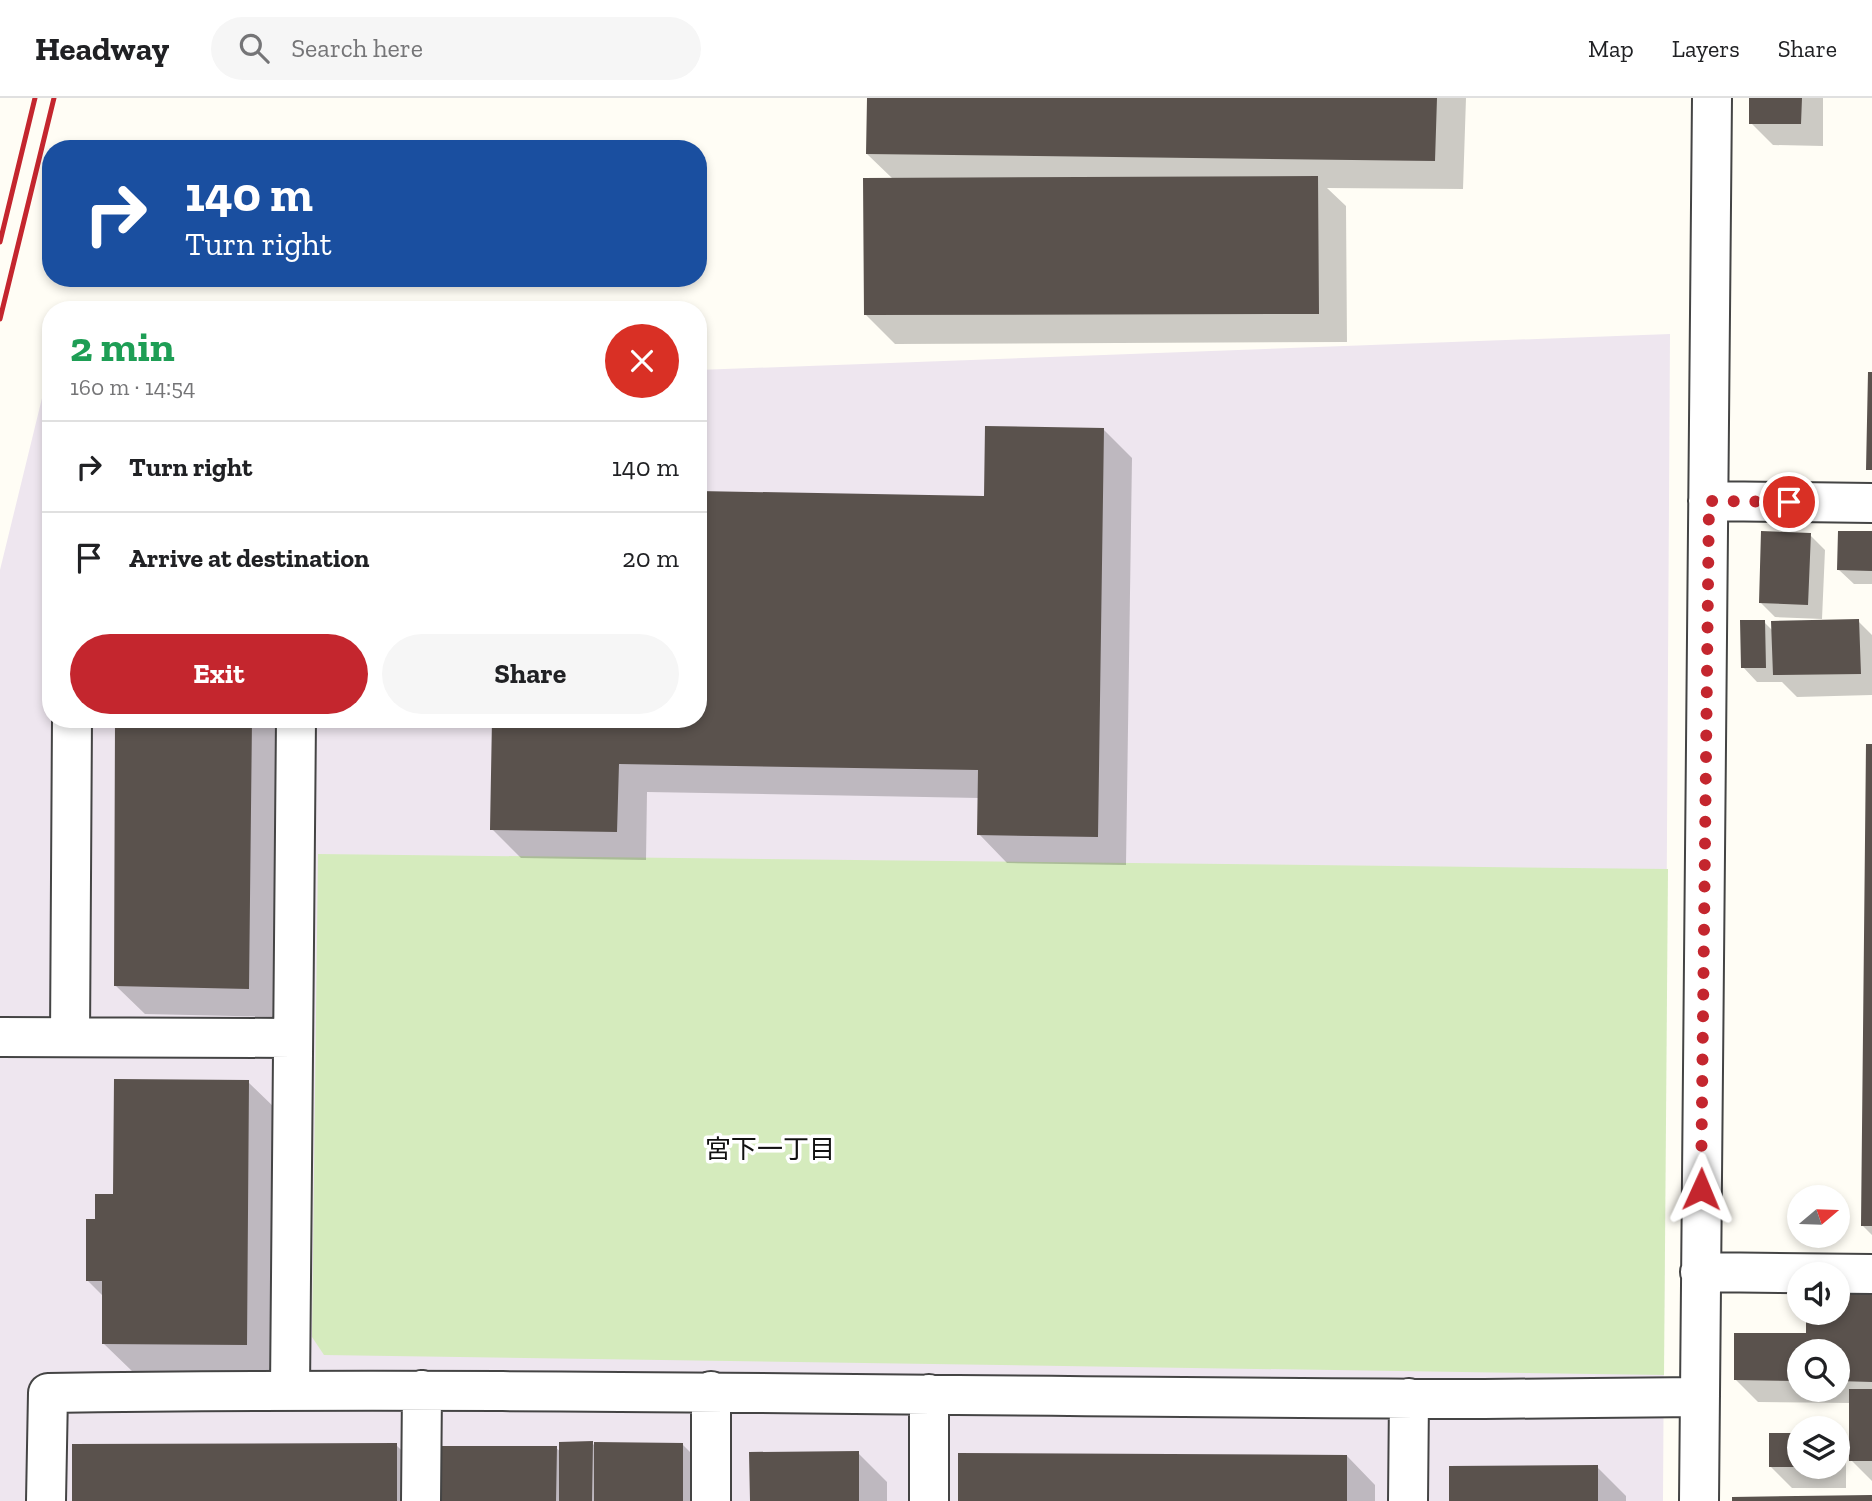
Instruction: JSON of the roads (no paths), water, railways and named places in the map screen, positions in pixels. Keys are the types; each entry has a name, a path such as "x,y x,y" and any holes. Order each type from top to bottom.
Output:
{"street":[{"path":"1699,1501 1712,98"},
{"path":"1709,501 1872,503"},
{"path":"69,1037 72,728"},
{"path":"290,1389 296,728"},
{"path":"0,1037 292,1038"},
{"path":"1700,1272 1872,1275"},
{"path":"46,1501 48,1393 290,1389 1409,1398 1700,1397"},
{"path":"421,1501 422,1390"},
{"path":"711,1391 711,1501"},
{"path":"929,1394 929,1501"},
{"path":"1408,1501 1409,1398"}],"railway":[{"path":"0,242 35,98"},
{"path":"44,140 54,98"},
{"path":"0,319 42,147"}],"district":[{"name":"宮下一丁目","path":"770,1149"}]}
